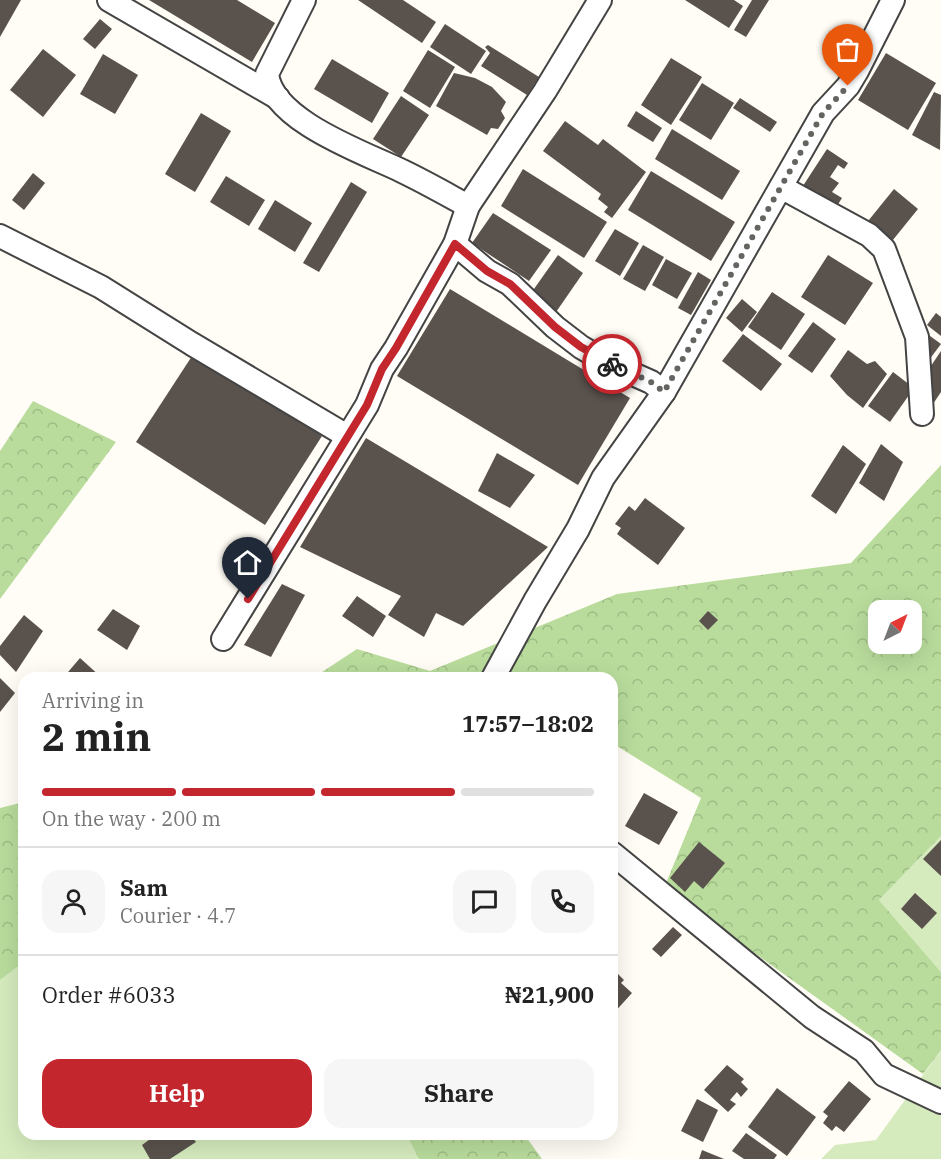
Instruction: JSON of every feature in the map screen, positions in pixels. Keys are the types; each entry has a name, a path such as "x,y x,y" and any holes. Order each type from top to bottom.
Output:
{"street":[{"path":"110,0 278,98 301,119 331,140 402,171 468,206"},
{"path":"278,98 268,83 267,74 304,0"},
{"path":"223,639 367,405 382,369 455,244 468,206 545,92 600,0"},
{"path":"496,672 578,529 603,478 664,392 823,113 848,86 857,71 893,0"},
{"path":"781,187 869,235 884,249 917,337 922,414"},
{"path":"0,236 101,287 347,436"},
{"path":"455,244 487,271 510,284 555,327 581,347 608,363 651,382 664,392"},
{"path":"618,858 812,1017 864,1051 884,1075 941,1102"}],"green space":[{"path":"33,401 116,442 0,599 0,451"},
{"path":"941,465 941,836 879,900 941,972 941,1050 923,1074 664,888 701,798 618,747 618,672 322,672 357,649 430,671 617,594 851,563"},
{"path":"18,804 18,966 0,980 0,808"},
{"path":"941,836 941,972 879,900"},
{"path":"18,966 18,1140 409,1140 419,1159 0,1159 0,980"},
{"path":"941,1050 941,1159 821,1159 835,1145 876,1140"},
{"path":"409,1140 528,1140 542,1159 419,1159"}],"building":[{"path":"0,0 21,0 0,37"},
{"path":"149,0 237,0 275,23 252,62"},
{"path":"358,0 403,0 436,22 422,43"},
{"path":"685,0 734,0 743,6 729,28"},
{"path":"752,0 769,0 746,37 734,30"},
{"path":"100,19 112,29 95,49 83,39"},
{"path":"445,24 486,51 471,74 430,47"},
{"path":"488,45 539,77 527,95 481,66 490,53 485,47"},
{"path":"43,49 76,75 43,117 10,90"},
{"path":"428,50 455,67 430,108 403,91"},
{"path":"886,53 936,83 908,130 858,100"},
{"path":"103,54 138,75 115,114 80,94"},
{"path":"671,58 702,77 671,125 641,105"},
{"path":"332,59 389,93 372,123 314,89"},
{"path":"454,73 475,78 492,87 506,102 501,111 505,118 498,129 491,128 487,135 436,106"},
{"path":"702,83 734,103 711,140 679,120"},
{"path":"934,92 941,95 940,150 912,135"},
{"path":"401,96 429,115 401,157 373,139"},
{"path":"740,98 777,122 770,132 733,108"},
{"path":"636,111 662,128 653,142 627,126"},
{"path":"201,113 231,131 195,192 165,174"},
{"path":"565,121 598,145 603,139 646,172 612,218 604,212 608,207 598,199 601,194 543,151"},
{"path":"672,129 740,171 722,200 655,159"},
{"path":"827,149 848,163 844,169 838,165 830,177 839,183 832,192 842,198 832,214 799,192"},
{"path":"523,169 607,222 584,258 501,206"},
{"path":"651,171 735,222 711,261 628,210"},
{"path":"33,173 45,183 24,210 12,200"},
{"path":"226,176 265,200 249,226 210,202"},
{"path":"351,182 367,192 319,272 303,263"},
{"path":"894,189 918,209 888,246 864,226"},
{"path":"275,200 312,223 295,252 258,229"},
{"path":"493,213 551,250 529,281 472,243"},
{"path":"615,229 639,243 620,276 595,261"},
{"path":"643,245 664,257 645,291 623,279"},
{"path":"558,255 583,273 554,315 529,296"},
{"path":"828,255 873,283 845,325 801,297"},
{"path":"666,259 692,273 677,299 652,285"},
{"path":"698,272 711,280 691,315 678,308"},
{"path":"450,289 630,398 578,485 397,376"},
{"path":"772,292 805,314 781,350 748,327"},
{"path":"742,299 757,312 742,332 726,318"},
{"path":"936,313 941,317 941,336 927,325"},
{"path":"813,322 836,339 812,373 788,356"},
{"path":"926,333 941,344 923,368"},
{"path":"743,334 782,364 761,391 722,361"},
{"path":"848,350 867,364 875,361 887,374 863,408 847,395 830,376"},
{"path":"941,351 941,392 929,410 910,397"},
{"path":"194,353 322,436 265,525 136,442"},
{"path":"893,372 914,388 890,422 868,406"},
{"path":"366,438 548,547 463,626 436,613 424,637 388,615 401,596 300,547"},
{"path":"881,444 903,462 884,501 859,483"},
{"path":"843,445 866,464 836,514 811,496"},
{"path":"497,453 535,475 510,508 478,491"},
{"path":"645,498 685,528 658,565 617,534 621,528 615,524 629,506 635,511"},
{"path":"282,584 305,595 271,657 244,645"},
{"path":"357,596 386,616 373,637 342,616"},
{"path":"113,609 140,626 127,650 97,630"},
{"path":"708,611 718,620 708,630 699,621"},
{"path":"24,615 43,631 16,672 0,655 0,646"},
{"path":"80,658 95,672 68,672"},
{"path":"0,678 15,693 0,712"},
{"path":"644,793 678,812 659,845 625,826"},
{"path":"941,840 941,876 923,859"},
{"path":"699,842 725,863 703,889 694,881 685,892 670,878"},
{"path":"915,893 937,913 922,929 901,909"},
{"path":"673,927 682,935 661,957 652,949"},
{"path":"618,974 624,980 621,983 632,993 618,1008"},
{"path":"727,1065 744,1079 741,1082 748,1089 741,1097 737,1092 730,1100 736,1104 728,1112 704,1090"},
{"path":"849,1081 871,1099 844,1132 836,1126 832,1131 823,1123 828,1116 823,1112"},
{"path":"777,1088 816,1117 787,1156 748,1127"},
{"path":"697,1099 718,1110 703,1142 681,1131"},
{"path":"746,1133 777,1155 774,1159 744,1159 732,1151"},
{"path":"149,1140 194,1140 196,1142 170,1159 150,1159 142,1145"},
{"path":"702,1150 724,1159 699,1159"}],"way so far":[{"path":"612,364 651,382 664,392 823,113 848,86"}],"route":[{"path":"248,599 367,405 382,369 455,244 487,271 510,284 533,308 581,347 612,364"}]}
